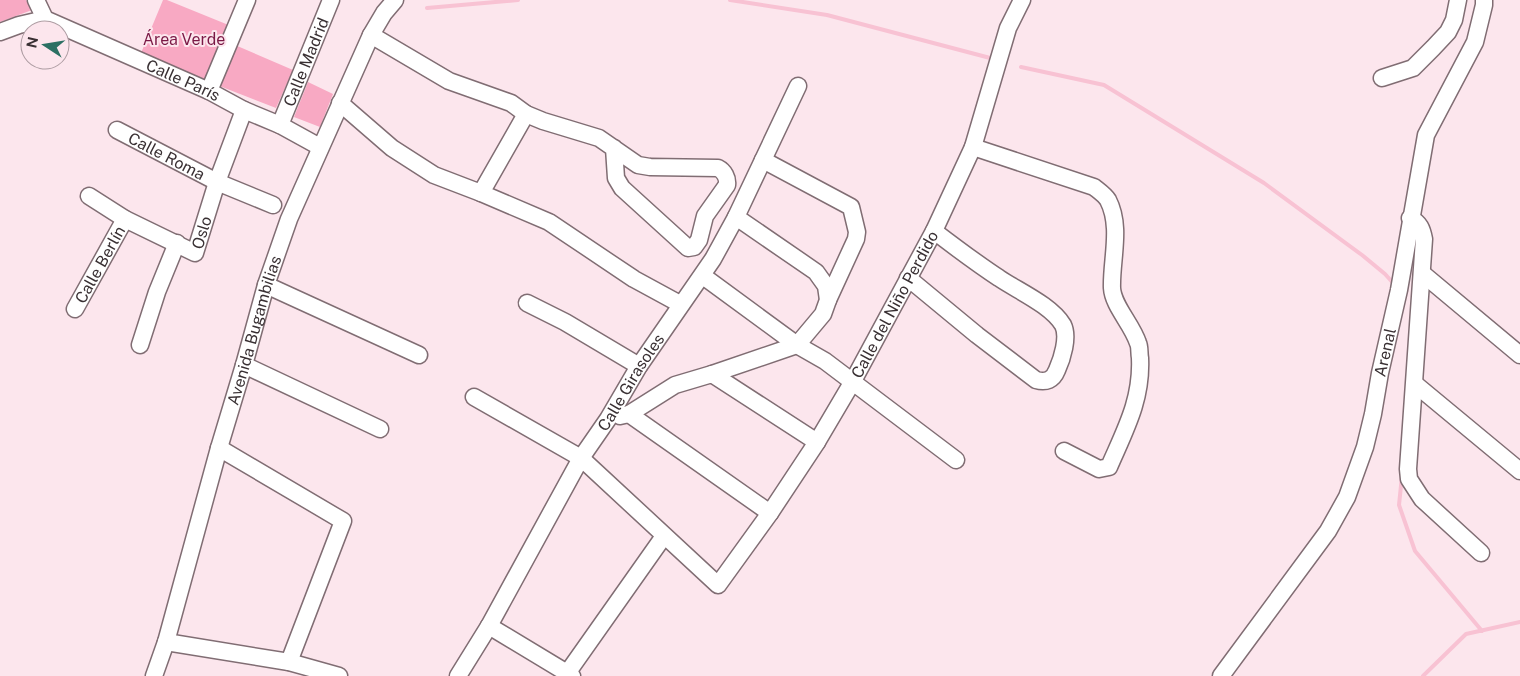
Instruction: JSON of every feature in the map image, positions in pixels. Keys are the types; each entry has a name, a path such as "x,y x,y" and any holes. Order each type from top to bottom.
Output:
{"street":[{"path":"36,0 45,19"},
{"path":"45,19 50,0"},
{"path":"209,91 247,0"},
{"name":"Calle Madrid","path":"280,125 331,0"},
{"name":"Avenida Bugambilias","path":"154,676 166,642 218,448 266,285 289,219 320,146 371,36 384,13 395,0"},
{"name":"Calle del Niño Perdido","path":"664,536 718,584 770,513 853,381 934,231 973,147 1008,28 1022,0"},
{"path":"1382,78 1413,68 1433,48 1448,32 1454,20 1458,0"},
{"name":"Arenal","path":"1221,676 1328,531 1347,496 1365,447 1371,422 1399,290 1410,218 1426,135 1475,42 1484,0"},
{"path":"0,32 45,19"},
{"name":"Calle París","path":"45,19 209,91 320,146"},
{"path":"371,36 449,81 511,103 526,114 543,121 599,138 614,148 638,165 650,167 718,168 722,170 728,180 727,185 705,216 699,240 694,247 688,248 622,188 616,178 614,148"},
{"name":"Calle Girasoles","path":"458,676 489,626 581,458 608,419 639,366 680,304 702,276 736,217 798,86"},
{"path":"340,103 401,154 434,175 549,222 634,279 680,304"},
{"path":"244,110 217,182 273,205"},
{"path":"480,193 526,114"},
{"name":"Calle Roma","path":"117,130 217,182"},
{"path":"973,147 1094,187 1108,200 1112,213 1115,232 1112,286 1114,299 1124,314 1138,344 1141,376 1136,404 1109,467 1099,469 1064,451"},
{"path":"608,419 629,414 675,385 797,345 823,314 856,240 857,232 852,207 763,160"},
{"name":"Oslo","path":"89,196 125,219 195,253 217,182"},
{"path":"736,217 816,272 826,286 828,300"},
{"path":"1410,218 1418,222 1424,239 1408,469 1409,479 1422,499 1481,553"},
{"name":"Calle Berlín","path":"75,309 125,219"},
{"path":"908,278 977,335 1036,380 1048,381 1055,374 1059,365 1065,334 1064,326 1056,316 934,231"},
{"path":"140,345 157,292 177,243"},
{"path":"1423,274 1520,355"},
{"path":"702,276 797,345 825,361 853,381 956,460"},
{"path":"266,285 419,355"},
{"path":"527,304 565,322 639,366"},
{"path":"244,365 380,429"},
{"path":"712,374 816,442"},
{"path":"1415,384 1520,471"},
{"path":"474,397 581,458 664,536 570,674 489,626"},
{"path":"629,414 770,513"},
{"path":"218,448 343,521 290,662"},
{"path":"166,642 290,662 339,676"}],"green space":[{"path":"0,0 26,0 32,10 0,22"},
{"name":"Área Verde","path":"163,0 231,26 208,81 141,53"},
{"name":"Área Verde","path":"235,45 293,70 276,108 217,85"},
{"path":"308,82 333,94 320,127 294,117"}],"waterway":[{"path":"427,8 518,0"},
{"path":"730,0 827,15 994,59"},
{"path":"1021,67 1104,85 1264,183 1362,255 1394,284"},
{"path":"1402,476 1399,505 1415,551 1482,631"},
{"path":"1423,676 1466,634 1520,622"}]}
